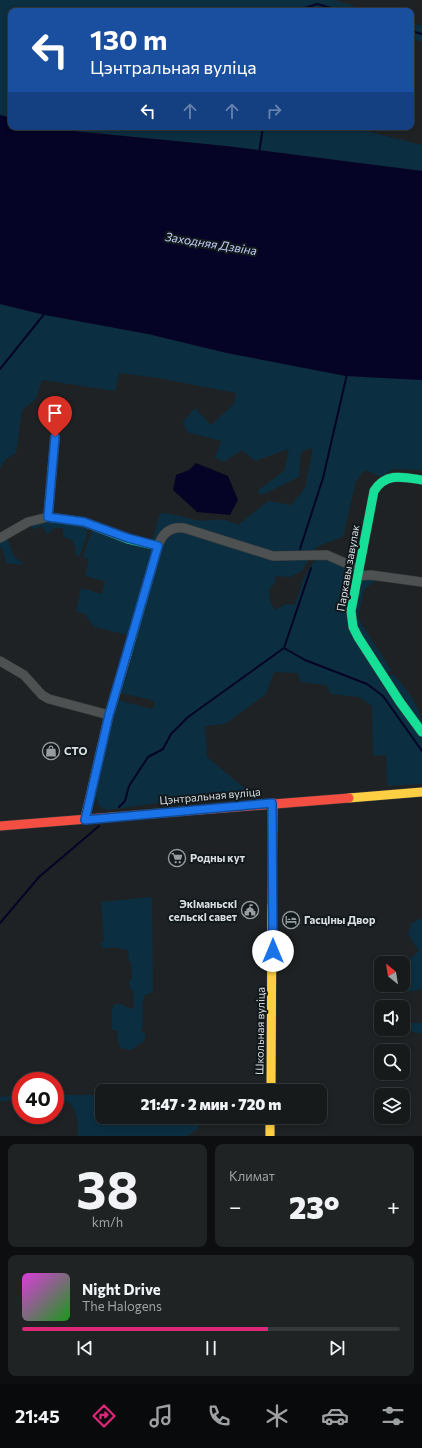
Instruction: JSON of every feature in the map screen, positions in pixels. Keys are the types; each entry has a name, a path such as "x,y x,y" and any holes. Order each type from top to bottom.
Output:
{"street":[{"path":"48,517 55,437"},
{"name":"Паркавы завулак","path":"422,480 394,475 382,480 376,485 351,612 353,628 400,702 422,732"},
{"path":"0,538 28,522 48,517 84,522 128,538 158,546"},
{"path":"85,820 109,715 158,546 161,538 166,532 178,527 184,528 273,556 328,555 358,572 422,582"},
{"path":"0,661 24,675 42,695 49,699 109,715"},
{"name":"Цэнтральная вуліца","path":"0,826 422,792"},
{"name":"Школьная вуліца","path":"271,1084 272,803"},
{"path":"270,1124 270,1136"}],"shaded area":[{"path":"0,0 334,0 361,8 8,8 8,117 0,115"},
{"path":"414,24 422,26 422,42 414,39"},
{"path":"68,130 362,130 422,145 422,171 226,146"},
{"path":"0,304 45,315 148,334 227,353 346,376 422,380 422,470 393,469 381,477 365,470 356,481 343,537 316,547 302,571 290,577 276,576 275,583 269,589 270,601 275,610 286,604 295,605 306,574 315,561 321,558 328,558 354,569 349,611 422,735 422,784 387,786 386,755 373,756 372,706 359,697 331,694 326,685 301,682 297,673 274,672 266,694 225,724 205,726 207,757 254,796 185,801 178,798 172,798 159,803 107,810 99,806 95,795 118,700 152,709 155,703 152,700 120,693 163,539 184,526 152,542 160,513 173,514 201,521 226,520 238,525 268,501 291,505 305,488 313,447 301,452 299,477 262,495 257,491 284,471 289,449 255,461 242,450 224,462 215,458 221,441 187,432 183,422 195,408 211,425 234,404 236,393 158,378 119,373 115,391 42,380 36,399 22,410 16,453 5,460 0,469"},
{"path":"39,520 89,527 80,556 75,555 76,548 72,540 64,537 62,528 54,528 47,535 42,526 33,529 29,524"},
{"path":"92,530 153,549 128,635 94,627 84,613 76,612 81,588 102,594 105,581 85,576 89,559 83,557"},
{"path":"7,537 13,555 24,565 6,563 3,550 0,547 0,541"},
{"path":"363,579 377,579 364,590 358,618 391,670 387,673 353,619"},
{"path":"393,674 417,706 422,728 389,676"},
{"path":"152,897 153,993 146,994 142,1007 143,1022 141,1031 146,1034 144,1041 131,1050 121,1048 118,1041 117,1030 112,1030 112,1009 115,1004 121,1004 131,1009 134,1007 133,991 130,989 129,981 132,979 131,963 127,958 129,957 128,950 112,947 106,949 101,946 100,943 104,941 101,902"},
{"path":"422,917 422,989 410,991 410,959 419,951 408,934 411,924"},
{"path":"410,1023 422,1023 422,1034 410,1031"},
{"path":"64,1095 95,1095 95,1124 200,1124 197,1129 187,1136 78,1136 77,1116 72,1106 64,1100"},
{"path":"12,1096 12,1100 0,1101 0,1097"}],"water":[{"name":"Заходняя Дзвіна","path":"0,115 8,117 8,130 68,130 226,146 422,171 422,380 346,376 227,353 148,334 45,315 0,304"},
{"path":"196,463 228,476 238,500 230,515 197,512 173,490 176,475 189,470"}],"waterway":[{"path":"305,8 317,4 331,8"},
{"path":"414,32 422,34"},
{"path":"259,153 263,130"},
{"path":"0,369 45,313"},
{"path":"300,549 323,478 347,374"},
{"path":"119,807 125,801 129,786 148,757 163,749 171,734 188,717 284,648 311,568"},
{"path":"284,648 305,660 367,684 383,696 422,751"},
{"path":"0,923 39,877 99,826"}],"traffic: fast":[{"path":"55,437 48,517 84,522 128,539 158,546 127,654"},
{"path":"422,480 402,477 389,478 379,485 374,491 351,611 353,627 358,637 400,702 422,732"}],"traffic: slow":[{"path":"85,819 109,715 127,654"},
{"path":"349,798 422,792"},
{"path":"271,1084 272,906"},
{"path":"270,1124 270,1136"}],"traffic: jam":[{"path":"0,826 349,798"},
{"path":"272,906 273,803"}],"place":[{"name":"СТО","path":"51,751"},
{"name":"Родны кут","path":"177,858"},
{"name":"Экіманьскі сельскі савет","path":"250,910"},
{"name":"Гасціны Двор","path":"291,920"}],"route":[{"path":"55,437 48,517 84,522 128,538 158,546 109,715 85,820 272,803 273,951"}]}
